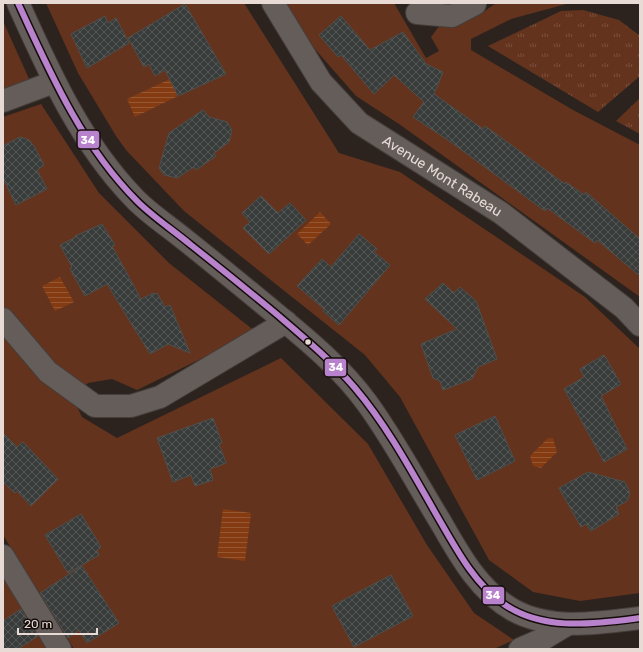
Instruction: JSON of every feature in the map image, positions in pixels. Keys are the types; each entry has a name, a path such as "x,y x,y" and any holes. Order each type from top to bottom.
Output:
{"street":[{"path":"18,3 54,82 74,119 101,159 134,199 286,322 342,372 367,402 469,570 489,593 512,609 535,620 568,624 601,623 640,618"},
{"name":"Avenue Mont Rabeau","path":"273,3 321,82 358,123 501,213 624,308 640,324"},
{"path":"417,13 452,16 475,4"},
{"path":"3,102 54,82"},
{"path":"3,319 48,372 95,406 131,406 160,397 286,322"},
{"path":"3,556 60,649"},
{"path":"520,649 543,639 568,624"}],"green space":[{"path":"46,3 244,3 339,153 400,172 585,297 640,349 640,593 580,601 533,592 489,560 400,397 365,355 184,211 126,150 78,73"},
{"path":"282,3 394,3 426,58 439,51 431,37 440,25 482,13 496,3 570,3 511,19 471,39 471,50 573,110 640,145 640,297 399,124 356,96 293,24"},
{"path":"583,10 619,20 640,36 640,76 598,112 488,46 561,11"},
{"path":"3,21 30,81 3,91"},
{"path":"640,98 640,134 616,121"},
{"path":"41,104 99,193 169,263 256,332 137,390 112,379 88,383 73,399 82,417 117,438 281,358 368,444 427,545 474,613 514,640 494,649 74,649 3,535 3,117"},
{"path":"3,568 53,649 18,649 16,613 3,621"}],"shaded area":[{"path":"170,79 178,96 135,117 127,99"},
{"path":"320,212 331,224 308,245 297,234"},
{"path":"60,277 74,302 55,311 42,286"},
{"path":"548,438 553,438 557,452 541,468 533,466 530,456"},
{"path":"223,509 251,513 245,561 217,557"}],"building":[{"path":"185,4 226,74 178,96 165,70 155,76 149,64 144,67 128,38"},
{"path":"105,16 108,23 116,18 129,43 87,68 71,34"},
{"path":"341,16 370,50 403,32 426,64 443,72 434,94 483,129 485,126 565,184 566,182 584,195 586,192 640,239 640,276 597,240 595,243 547,208 545,211 448,140 413,117 424,102 394,75 374,94 341,55 338,57 319,35"},
{"path":"203,110 209,117 227,122 232,130 229,142 214,153 216,156 196,170 194,167 177,178 164,175 159,168 169,133"},
{"path":"20,137 29,140 34,146 44,165 37,170 47,189 16,205 3,178 3,146"},
{"path":"261,196 278,213 290,203 306,220 269,254 243,228 250,222 242,213"},
{"path":"102,224 115,245 112,246 141,299 153,293 157,293 165,307 170,305 190,353 168,344 150,354 107,284 85,296 70,269 72,267 60,245 76,237 75,236"},
{"path":"359,234 377,249 374,252 390,265 339,325 323,311 324,309 297,286 322,259 331,267"},
{"path":"443,283 454,293 460,287 476,301 497,359 478,367 472,379 443,390 440,381 433,378 421,344 457,329 425,299"},
{"path":"604,355 621,384 601,396 627,449 604,462 564,389 584,377 580,369"},
{"path":"495,416 515,461 477,480 455,435"},
{"path":"213,418 222,443 219,444 226,463 210,469 213,480 195,486 191,475 173,482 157,438"},
{"path":"3,433 17,447 23,442 58,479 31,506 17,491 15,493 3,482"},
{"path":"588,472 625,482 630,493 627,501 616,507 619,514 591,531 586,524 581,527 559,488"},
{"path":"81,514 101,547 97,550 99,555 68,573 45,535"},
{"path":"82,566 119,623 87,643 79,630 68,638 40,593"},
{"path":"391,575 413,616 354,647 332,606"},
{"path":"21,609 38,636 18,649 3,649 3,621"}],"transit line":[{"name":"34","path":"18,3 42,56 69,108 84,133 117,180 150,213 274,312 316,348 346,378 379,419 459,554 474,575 491,594 517,612 550,622 568,624 640,618"}]}
